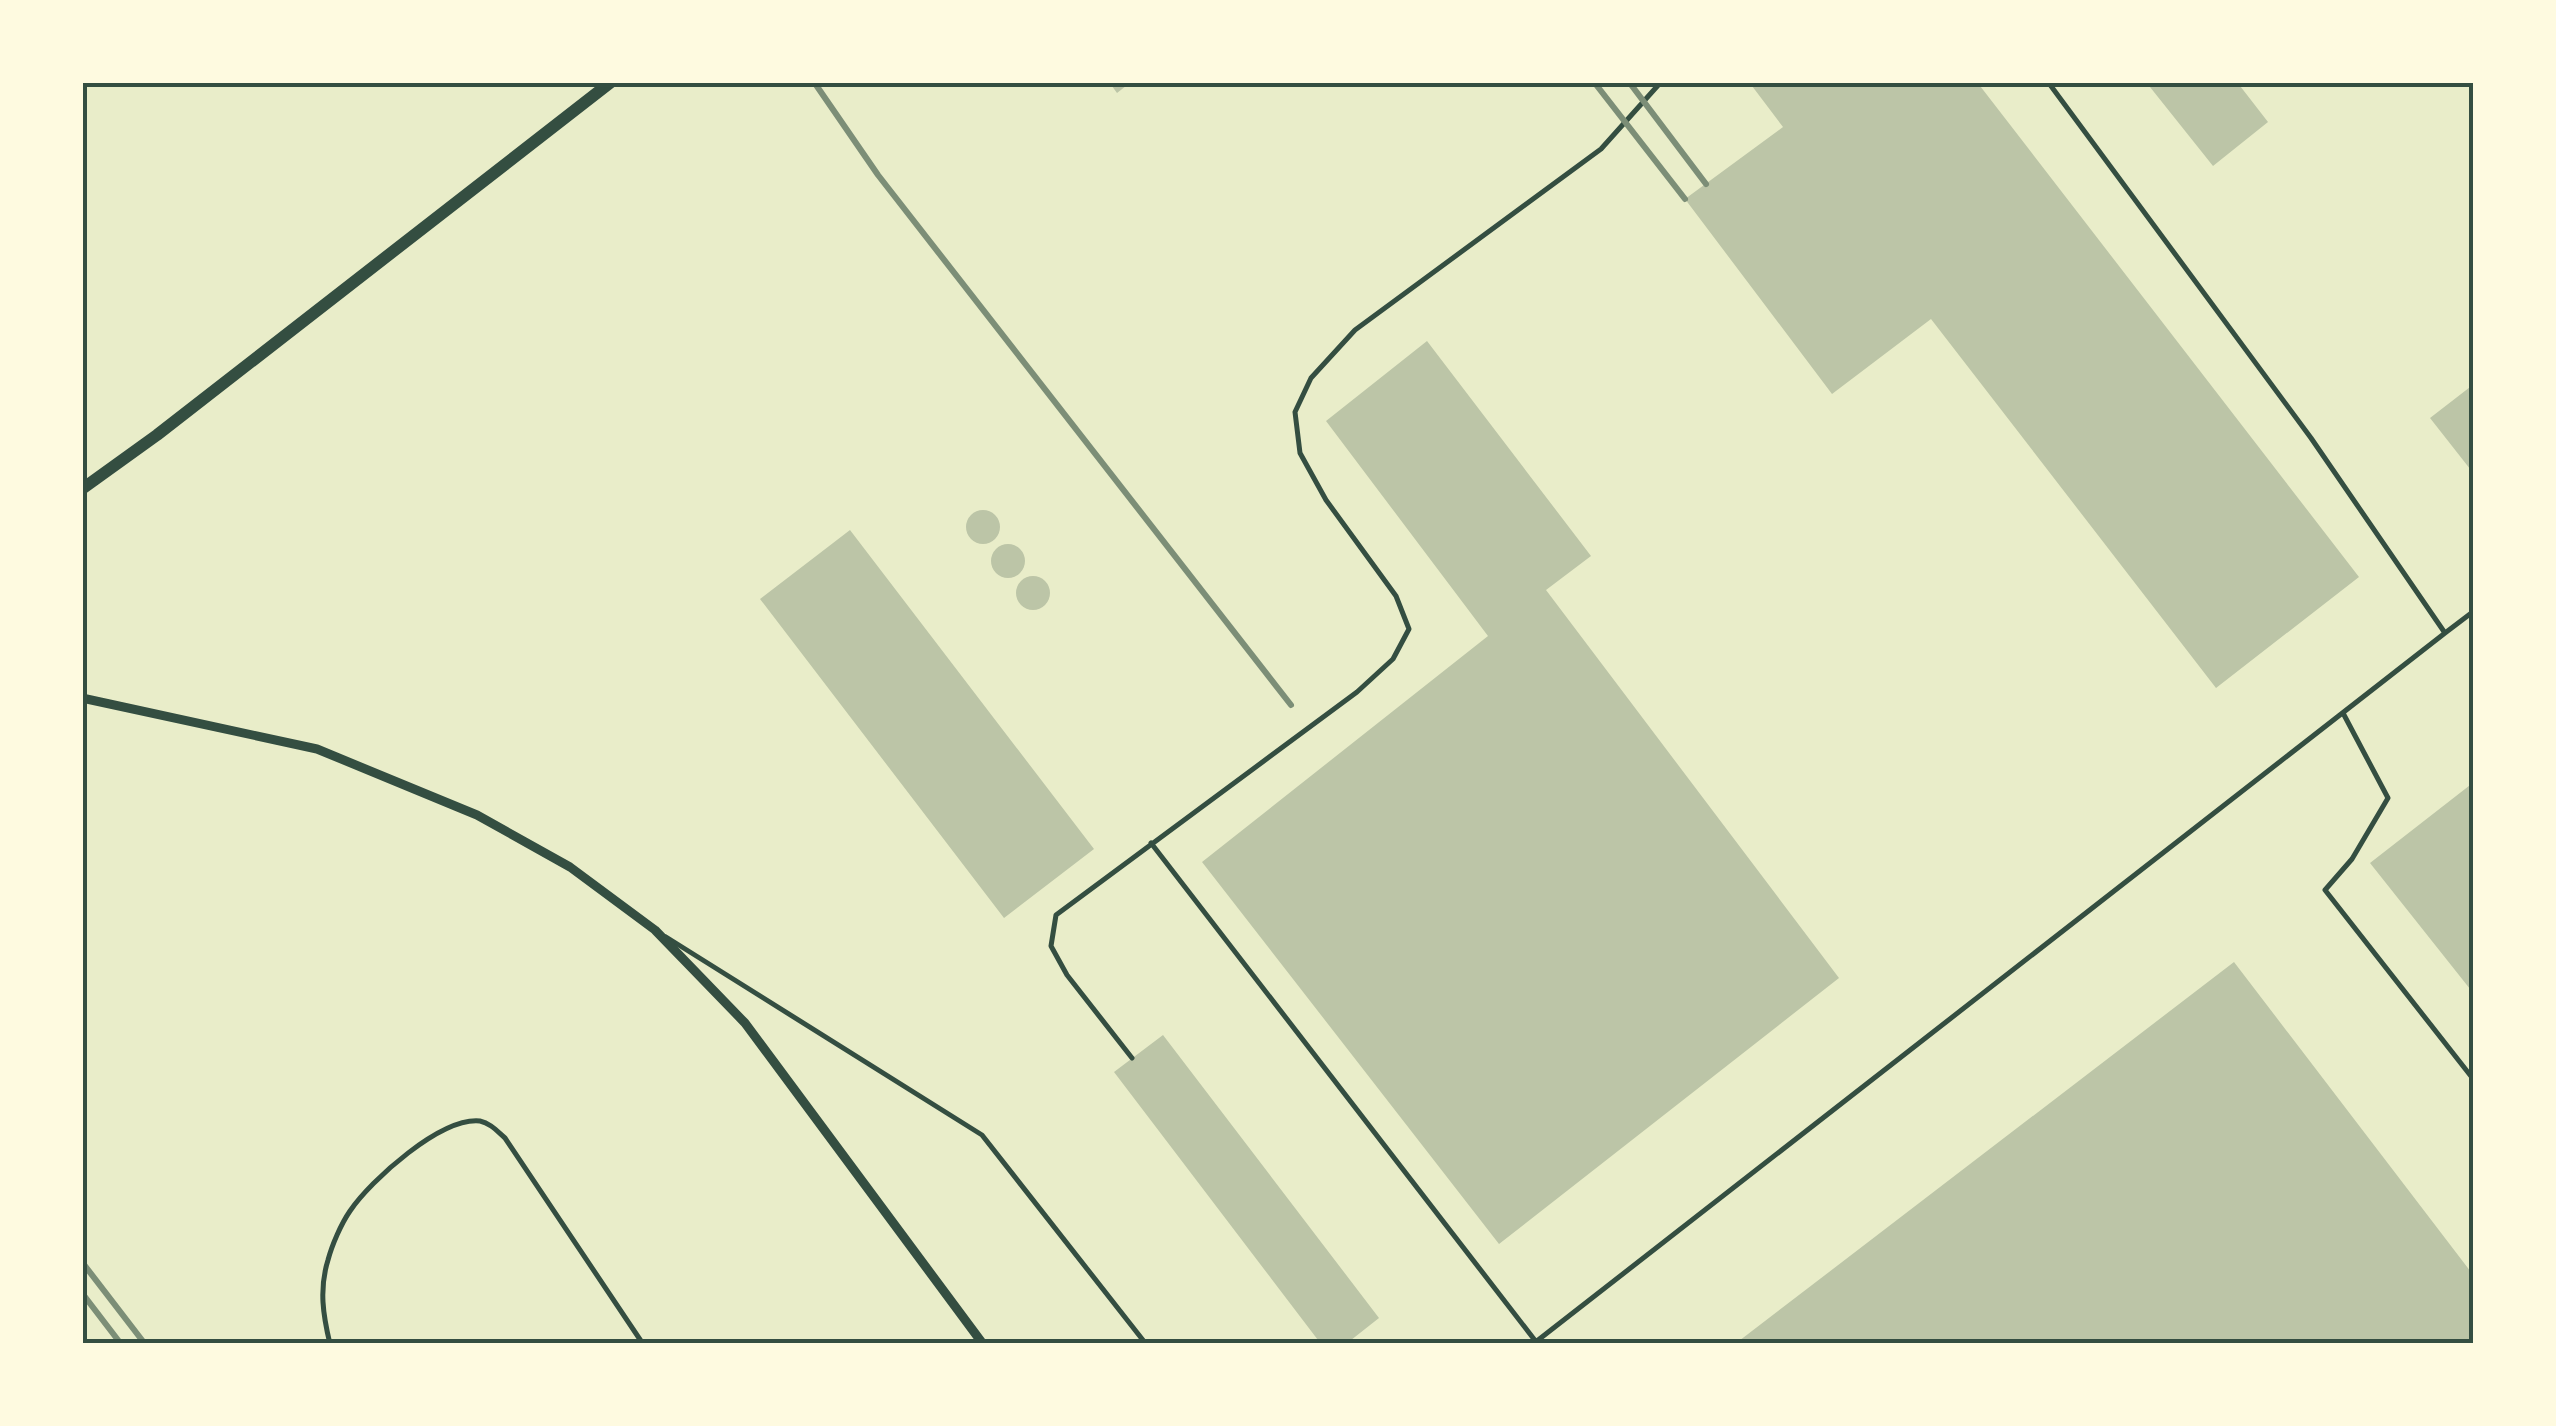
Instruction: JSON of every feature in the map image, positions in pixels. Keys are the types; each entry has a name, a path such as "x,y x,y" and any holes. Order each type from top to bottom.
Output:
{"main road":[{"path":"82,488 158,435 611,82"}],"street":[{"path":"82,698 317,749 477,815 570,867 655,930 745,1023 983,1344"}],"lane":[{"path":"1132,1058 1067,975 1051,946 1056,915 1358,692 1393,660 1409,628 1396,596 1326,500 1300,453 1295,412 1311,378 1356,330 1601,149 1661,82"},
{"path":"2048,82 2311,438 2445,633"},
{"path":"1151,843 1535,1343 2474,611"},
{"path":"2343,713 2388,798 2352,859 2326,890 2474,1080"},
{"path":"655,930 982,1136 1146,1344"},
{"path":"330,1344 321,1304 328,1261 348,1212 372,1184 432,1136 476,1120 489,1124 505,1138 642,1344"}],"building":[{"path":"1109,82 1131,82 1117,93"},
{"path":"1749,82 1977,82 2359,577 2216,688 1931,319 1832,394 1685,199 1783,127"},
{"path":"2146,82 2237,82 2268,122 2213,166"},
{"path":"1427,341 1591,556 1546,590 1839,978 1499,1244 1202,862 1488,636 1326,421"},
{"path":"2474,384 2474,474 2430,418"},
{"path":"983,510 995,515 1000,527 995,539 983,544 971,539 966,527 971,515"},
{"path":"850,530 1094,849 1004,918 760,599"},
{"path":"1008,544 1020,549 1025,561 1020,573 1008,578 996,573 991,561 996,549"},
{"path":"1033,576 1045,581 1050,593 1045,605 1033,610 1021,605 1016,593 1021,581"},
{"path":"2474,782 2474,994 2370,863"},
{"path":"2234,962 2474,1276 2474,1344 1735,1344"},
{"path":"1163,1035 1379,1318 1346,1344 1321,1344 1114,1072"}],"railway":[{"path":"814,82 878,175 1291,705"},
{"path":"1594,82 1685,199"},
{"path":"1629,82 1706,184"},
{"path":"82,1262 145,1344"},
{"path":"82,1293 121,1344"}]}
